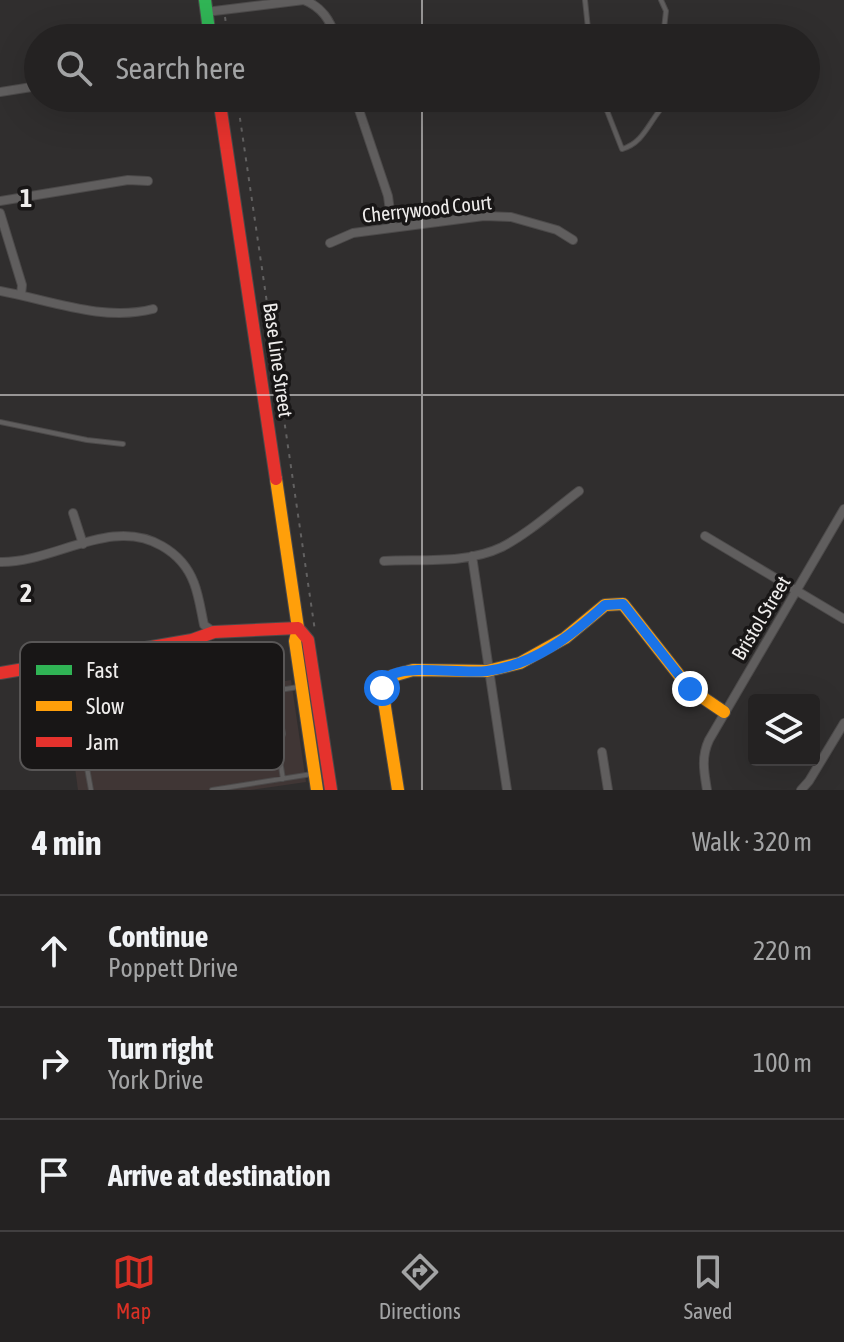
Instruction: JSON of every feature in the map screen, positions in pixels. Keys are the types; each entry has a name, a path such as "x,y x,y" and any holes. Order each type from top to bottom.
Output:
{"main road":[{"name":"Base Line Street","path":"221,112 298,628 295,641 317,790"},
{"path":"398,790 382,688 385,680 393,674 409,671 489,671 527,660 554,647 605,605 623,604 690,689 724,712"},
{"name":"Base Line Street","path":"298,628 308,640 328,790"},
{"path":"180,642 214,632 298,628"},
{"path":"0,673 20,670"},
{"path":"314,774 320,776 328,790"}],"street":[{"path":"206,6 224,10 304,0 316,4 330,24"},
{"path":"0,92 24,88"},
{"path":"360,112 388,196 392,226"},
{"path":"0,201 128,180 148,181"},
{"path":"0,213 22,285 21,295"},
{"name":"Cherrywood Court","path":"330,243 353,233 392,226 484,216 511,217 557,230 573,240"},
{"path":"0,291 119,314 153,309"},
{"path":"384,561 472,556 502,547 579,491"},
{"name":"Bristol Street","path":"707,790 702,764 704,751 844,509"},
{"path":"73,513 83,544"},
{"path":"0,562 25,560 113,536 133,535 152,540 170,550 184,565 194,583 204,625 214,632"},
{"path":"705,536 844,619"},
{"path":"472,556 507,790"},
{"path":"803,789 844,723"},
{"path":"602,752 608,790"}],"lane":[{"path":"585,0 588,24"},
{"path":"661,0 666,11 665,24"},
{"path":"607,112 622,149 634,144 651,125 658,112"},
{"path":"0,422 87,440 123,444"},
{"path":"284,689 302,686"},
{"path":"87,770 91,790"},
{"path":"282,770 283,779"},
{"path":"212,790 314,774"}],"path":[{"path":"224,10 226,24"},
{"path":"239,112 316,637"}],"shaded area":[{"path":"291,680 306,782 250,790 78,790 75,770 284,770 284,681"}],"traffic: fast":[{"path":"205,0 208,24"}],"traffic: slow":[{"path":"276,479 317,790"},
{"path":"398,790 382,688 389,677 413,670 487,671 520,663 565,638 605,605 623,604 690,689 724,712"}],"traffic: jam":[{"path":"221,112 276,479"},
{"path":"298,628 308,640 331,790"},
{"path":"180,642 214,632 298,628"},
{"path":"0,673 20,670"}],"route":[{"path":"382,688 385,680 393,674 409,671 489,671 527,660 554,647 605,605 614,603 623,604 690,689"}]}
